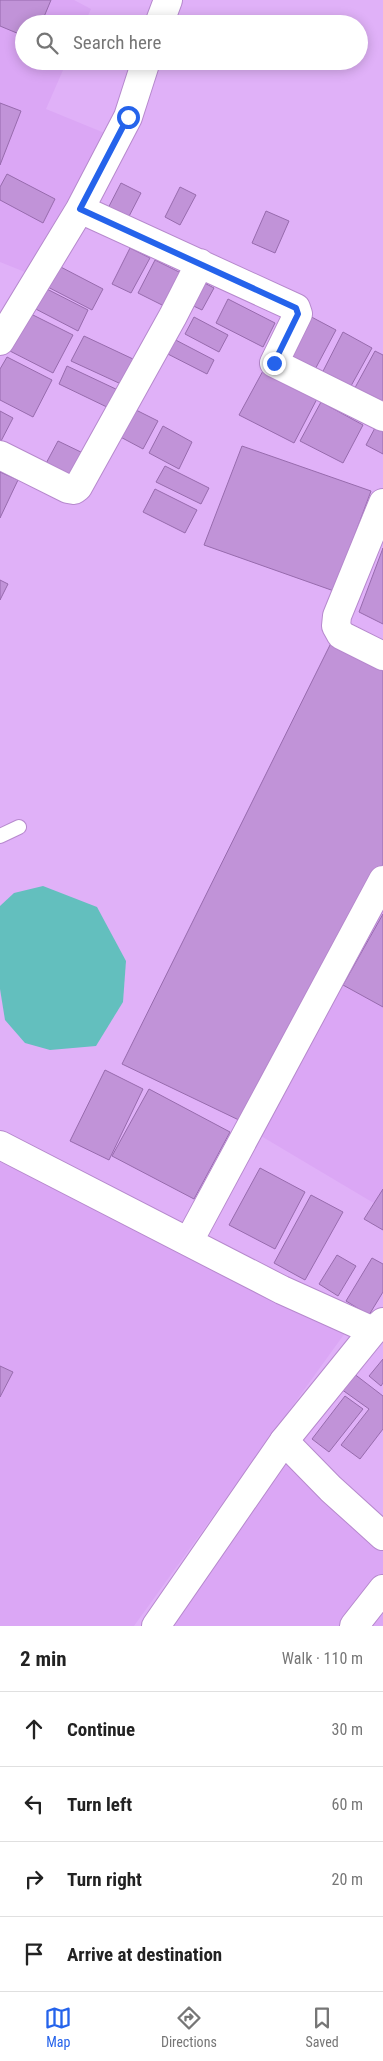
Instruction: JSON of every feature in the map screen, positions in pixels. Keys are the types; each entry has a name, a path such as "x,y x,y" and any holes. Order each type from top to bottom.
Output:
{"street":[{"path":"162,15 168,0"},
{"path":"0,341 80,209 128,117 143,70"},
{"path":"80,209 296,308 298,314 274,363 383,417"},
{"path":"0,455 68,489 74,490 78,487 173,316 200,263"},
{"path":"383,502 337,616 336,626 342,635 383,656"},
{"path":"189,1241 383,880"},
{"path":"0,1145 282,1290 378,1326 284,1441 156,1626"},
{"path":"284,1441 331,1489 383,1536"},
{"path":"354,1626 383,1589"}],"lane":[{"path":"0,836 18,827"}],"shaded area":[{"path":"0,0 74,0 91,9 88,15 15,15 15,70 63,70 46,109 107,134 25,272 0,262"},
{"path":"43,886 97,907 126,961 123,1002 96,1046 50,1050 25,1043 5,1020 0,989 0,906 14,893"},
{"path":"383,895 383,1192 377,1205 256,1133"},
{"path":"0,1162 345,1333 134,1626 0,1626"},
{"path":"289,1452 383,1548 383,1626 169,1626"}],"building":[{"path":"0,0 51,0 45,15 15,15 15,32 0,26"},
{"path":"0,103 21,111 0,165"},
{"path":"7,174 55,199 43,223 0,200 0,187"},
{"path":"121,183 141,193 124,226 104,216"},
{"path":"180,187 196,195 180,225 165,217"},
{"path":"266,211 289,221 275,253 252,243"},
{"path":"130,248 150,258 131,293 112,284"},
{"path":"155,260 185,275 168,308 138,293"},
{"path":"55,264 103,289 92,310 44,285"},
{"path":"195,278 214,288 202,310 183,301"},
{"path":"41,286 88,310 78,331 30,306"},
{"path":"228,299 275,323 263,347 216,323"},
{"path":"25,311 73,335 53,373 6,349"},
{"path":"304,313 336,330 311,377 279,360"},
{"path":"194,317 228,335 219,352 185,334"},
{"path":"343,332 372,348 346,395 318,381"},
{"path":"84,336 133,359 121,384 71,361"},
{"path":"168,336 214,360 207,374 160,350"},
{"path":"375,351 383,355 383,409 351,395"},
{"path":"7,357 52,380 33,417 0,400 0,369"},
{"path":"67,366 120,391 111,409 59,384"},
{"path":"264,369 318,397 294,443 239,415"},
{"path":"321,402 363,425 343,463 300,441"},
{"path":"128,406 158,421 143,449 113,433"},
{"path":"0,411 13,418 0,443"},
{"path":"377,424 383,427 383,454 366,445"},
{"path":"163,426 192,442 179,469 149,453"},
{"path":"58,441 85,454 70,482 43,469"},
{"path":"242,446 371,491 334,591 204,545"},
{"path":"165,466 209,488 201,504 156,482"},
{"path":"0,472 18,480 0,518"},
{"path":"155,489 197,510 185,533 143,512"},
{"path":"383,548 383,624 359,612"},
{"path":"0,580 8,584 0,600"},
{"path":"332,641 383,666 383,865 243,1122 122,1064"},
{"path":"383,914 383,1007 343,985"},
{"path":"105,1070 143,1089 109,1160 70,1141"},
{"path":"149,1089 230,1132 194,1199 112,1156"},
{"path":"260,1168 305,1192 275,1249 229,1225"},
{"path":"383,1189 383,1230 364,1219"},
{"path":"311,1195 343,1212 305,1280 274,1263"},
{"path":"337,1255 356,1266 338,1296 319,1284"},
{"path":"372,1258 383,1264 383,1292 369,1315 346,1301"},
{"path":"383,1359 383,1383 381,1386 369,1376"},
{"path":"0,1366 13,1372 0,1397"},
{"path":"353,1373 383,1396 383,1429 360,1459 341,1445 369,1409 341,1389"},
{"path":"345,1396 363,1409 329,1452 312,1439"}],"route":[{"path":"128,117 80,209 296,308 298,314 274,363"}]}
